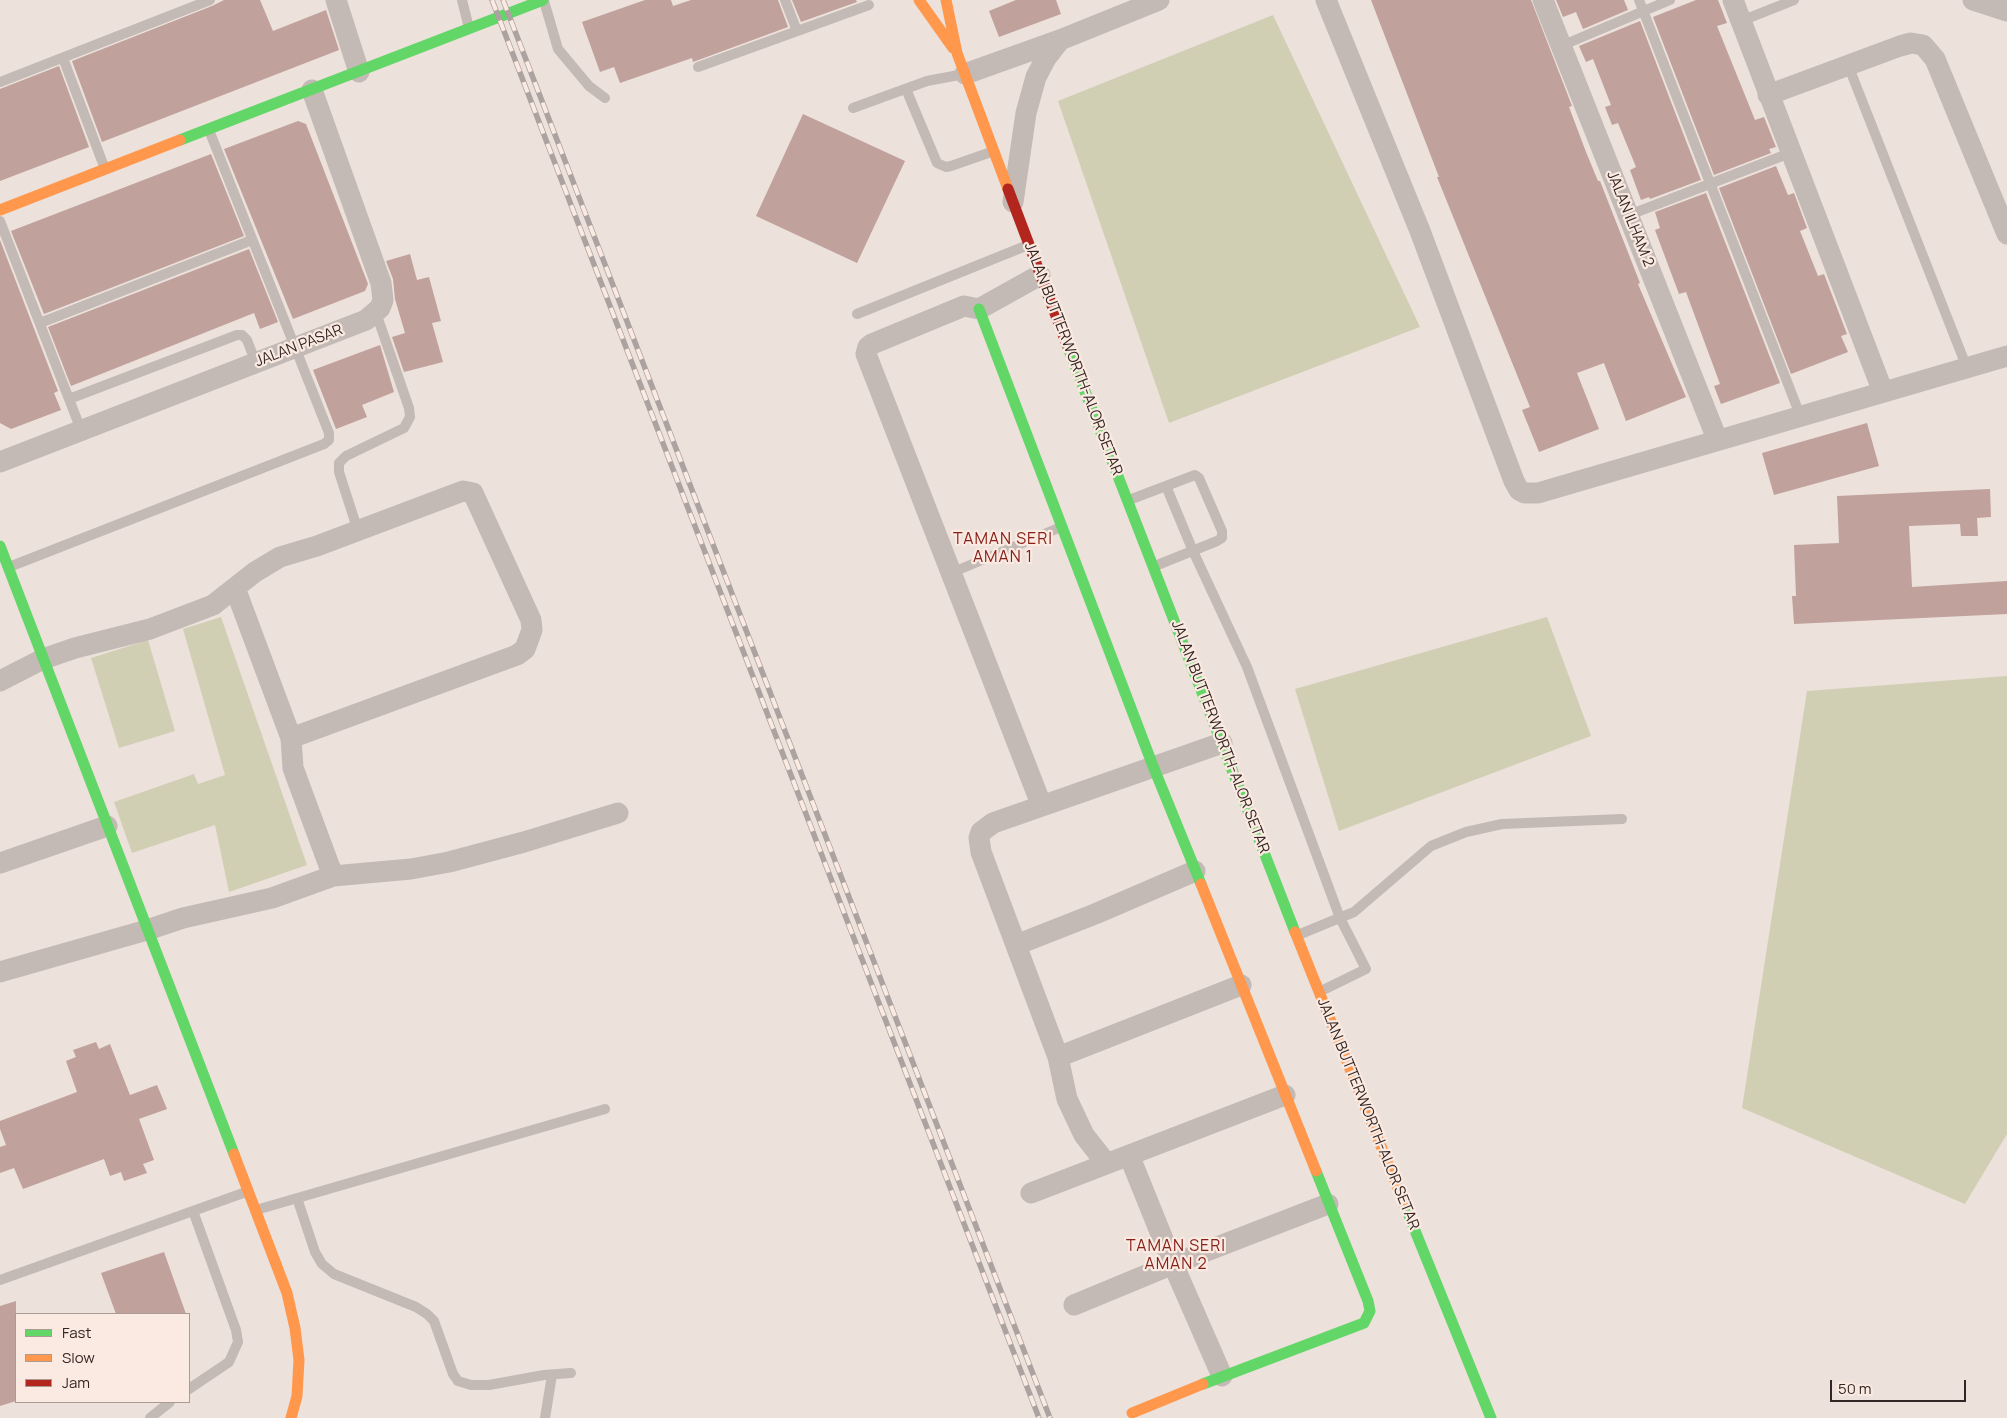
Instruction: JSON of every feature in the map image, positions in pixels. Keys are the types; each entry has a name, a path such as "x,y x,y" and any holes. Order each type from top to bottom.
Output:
{"main road":[{"path":"0,210 544,0"},
{"name":"JALAN BUTTERWORTH-ALOR SETAR","path":"919,0 957,53"},
{"name":"JALAN BUTTERWORTH-ALOR SETAR","path":"946,0 957,53 1040,275 1318,992 1491,1418"},
{"path":"979,309 1153,766 1368,1301 1368,1318 1364,1323 1222,1376 1132,1413"},
{"path":"0,546 287,1292 295,1328 299,1360 296,1396 291,1418"}],"street":[{"path":"336,0 359,72"},
{"path":"965,74 1060,40 1159,0"},
{"path":"1326,0 1420,231 1519,490 1525,493 1538,493 1717,439 2007,356"},
{"name":"JALAN ILHAM 2","path":"1543,0 1717,439"},
{"path":"1733,0 1883,392"},
{"path":"1973,0 2007,11"},
{"path":"1013,203 1026,113 1036,78 1046,58 1060,40"},
{"path":"1768,95 1911,42 1923,45 1929,50 1939,68 2007,234"},
{"path":"312,90 381,283 383,300 376,313"},
{"path":"1040,275 979,309 964,306 872,344 868,347 866,354 1041,804"},
{"name":"JALAN PASAR","path":"0,462 366,320 376,313"},
{"path":"0,681 44,659 75,648 160,625 213,605 266,564 280,557 358,531 463,491 473,493 531,620 530,641 525,649 517,655 290,738"},
{"path":"235,588 290,738 293,768 333,876"},
{"path":"1106,1164 1075,1120 1067,1099 1058,1057 981,852 979,838 982,832 993,823 1041,804 1222,743"},
{"path":"0,972 183,918 272,898 333,876 411,869 449,862 524,842 618,813"},
{"path":"0,863 108,826"},
{"path":"1016,945 1095,914 1195,871"},
{"path":"1058,1057 1241,985"},
{"path":"1031,1193 1285,1095"},
{"path":"1129,1155 1173,1264 1222,1376"},
{"path":"1074,1306 1173,1264 1328,1204"}],"lane":[{"path":"0,82 210,0"},
{"path":"462,0 470,29"},
{"path":"544,0 558,49 589,86 605,98"},
{"path":"785,0 797,31"},
{"path":"1639,0 1800,416"},
{"path":"1561,46 1670,0"},
{"path":"1741,20 1794,0"},
{"path":"698,67 869,4"},
{"path":"63,58 105,170"},
{"path":"1848,65 1967,368"},
{"path":"853,108 945,76 965,74"},
{"path":"906,89 937,163 946,167 951,166 994,151"},
{"path":"8,567 327,442 329,433 209,130"},
{"path":"1629,215 1790,153"},
{"path":"0,221 81,430"},
{"path":"40,323 252,240"},
{"path":"857,314 1029,245"},
{"path":"358,531 339,472 339,463 346,456 404,428 410,417 409,408 376,313"},
{"path":"69,399 237,335 242,335 247,340 256,363"},
{"path":"1128,501 1190,476 1199,478 1222,531 1222,538 1217,541 1154,566"},
{"path":"1166,486 1193,551 1247,667 1340,918 1366,969 1318,992"},
{"path":"951,572 1062,526"},
{"path":"1297,936 1354,912 1432,846 1466,832 1502,824 1622,819"},
{"path":"255,1210 605,1109"},
{"path":"0,1280 248,1191"},
{"path":"297,1198 315,1252 322,1264 334,1274 416,1307 427,1314 434,1321 453,1374 458,1381 471,1385 489,1385 571,1373"},
{"path":"190,1388 229,1362 238,1342 236,1330 193,1210"},
{"path":"545,1418 552,1375"},
{"path":"150,1418 169,1403"}],"green space":[{"path":"1273,15 1420,327 1169,423 1058,101"},
{"path":"221,617 307,865 229,892 215,825 132,853 114,802 194,774 198,784 225,775 183,629"},
{"path":"1547,617 1591,736 1339,831 1295,689"},
{"path":"148,640 175,731 119,748 91,658"},
{"path":"2007,676 2007,1134 1965,1204 1742,1108 1807,691"}],"building":[{"path":"224,0 260,0 273,31 326,10 339,50 102,142 72,61"},
{"path":"645,0 671,0 673,6 691,0 778,0 788,27 693,62 692,58 620,83 614,67 600,72 582,22"},
{"path":"792,0 856,0 857,2 801,22"},
{"path":"1016,0 1056,0 1061,14 999,37 989,11"},
{"path":"1371,0 1531,0 1572,106 1569,107 1586,152 1598,181 1600,181 1640,283 1638,284 1686,397 1626,421 1604,363 1577,373 1599,429 1539,452 1522,410 1530,407 1437,177 1439,177"},
{"path":"1556,0 1624,0 1628,10 1583,29 1576,12 1563,17"},
{"path":"1696,0 1718,0 1727,23 1717,26 1755,120 1764,117 1776,147 1769,149 1771,153 1714,175 1653,17"},
{"path":"1640,21 1701,180 1650,199 1649,197 1641,200 1630,170 1636,167 1618,123 1612,125 1605,107 1611,105 1593,59 1586,62 1579,46"},
{"path":"59,66 89,147 0,181 0,89"},
{"path":"803,114 905,161 857,263 756,216"},
{"path":"298,121 306,124 368,284 365,291 293,319 224,149"},
{"path":"211,154 244,236 44,314 11,231"},
{"path":"1776,166 1788,195 1794,193 1807,228 1800,231 1818,276 1824,274 1847,334 1841,336 1848,352 1791,374 1719,188"},
{"path":"1706,193 1780,383 1721,404 1714,386 1720,384 1686,292 1679,294 1655,230 1660,228 1655,212"},
{"path":"0,240 58,391 54,393 61,410 11,429 0,423"},
{"path":"249,249 278,322 260,329 254,313 71,386 48,327"},
{"path":"410,254 417,280 429,277 441,321 432,323 443,362 404,372 392,337 405,333 395,299 393,279 386,261"},
{"path":"380,345 394,392 362,405 367,417 336,429 313,370"},
{"path":"1867,423 1879,466 1774,495 1762,453"},
{"path":"1990,489 1991,517 1977,518 1978,536 1961,536 1960,524 1909,526 1912,587 2007,581 2007,614 1794,624 1792,596 1796,596 1794,545 1839,543 1837,496"},
{"path":"96,1042 99,1049 110,1044 130,1095 157,1085 167,1109 139,1119 154,1160 143,1164 147,1173 124,1181 121,1172 110,1176 104,1159 23,1189 14,1168 0,1173 0,1147 6,1145 0,1129 0,1121 77,1092 66,1061 76,1057 73,1050"},
{"path":"164,1252 186,1313 116,1313 101,1273"},
{"path":"16,1301 15,1401 0,1406 0,1306"}],"railway":[{"path":"492,0 1039,1418"},
{"path":"503,0 1050,1418"}],"traffic: fast":[{"path":"180,140 543,0"},
{"path":"979,309 1153,766 1201,884"},
{"path":"1067,345 1295,932"},
{"path":"0,546 234,1154"},
{"path":"1203,1384 1364,1323 1370,1311 1368,1301 1316,1171"},
{"path":"1403,1201 1491,1418"}],"traffic: slow":[{"path":"919,0 953,48"},
{"path":"946,0 957,53 1008,189"},
{"path":"0,210 180,140"},
{"path":"1201,884 1316,1171"},
{"path":"1295,932 1403,1201"},
{"path":"234,1154 287,1293 295,1328 299,1360 297,1396 291,1418"},
{"path":"1132,1413 1203,1384"}],"traffic: jam":[{"path":"1008,189 1067,345"}],"district":[{"name":"TAMAN SERI AMAN 1","path":"1003,549"},
{"name":"TAMAN SERI AMAN 2","path":"1176,1256"}]}
